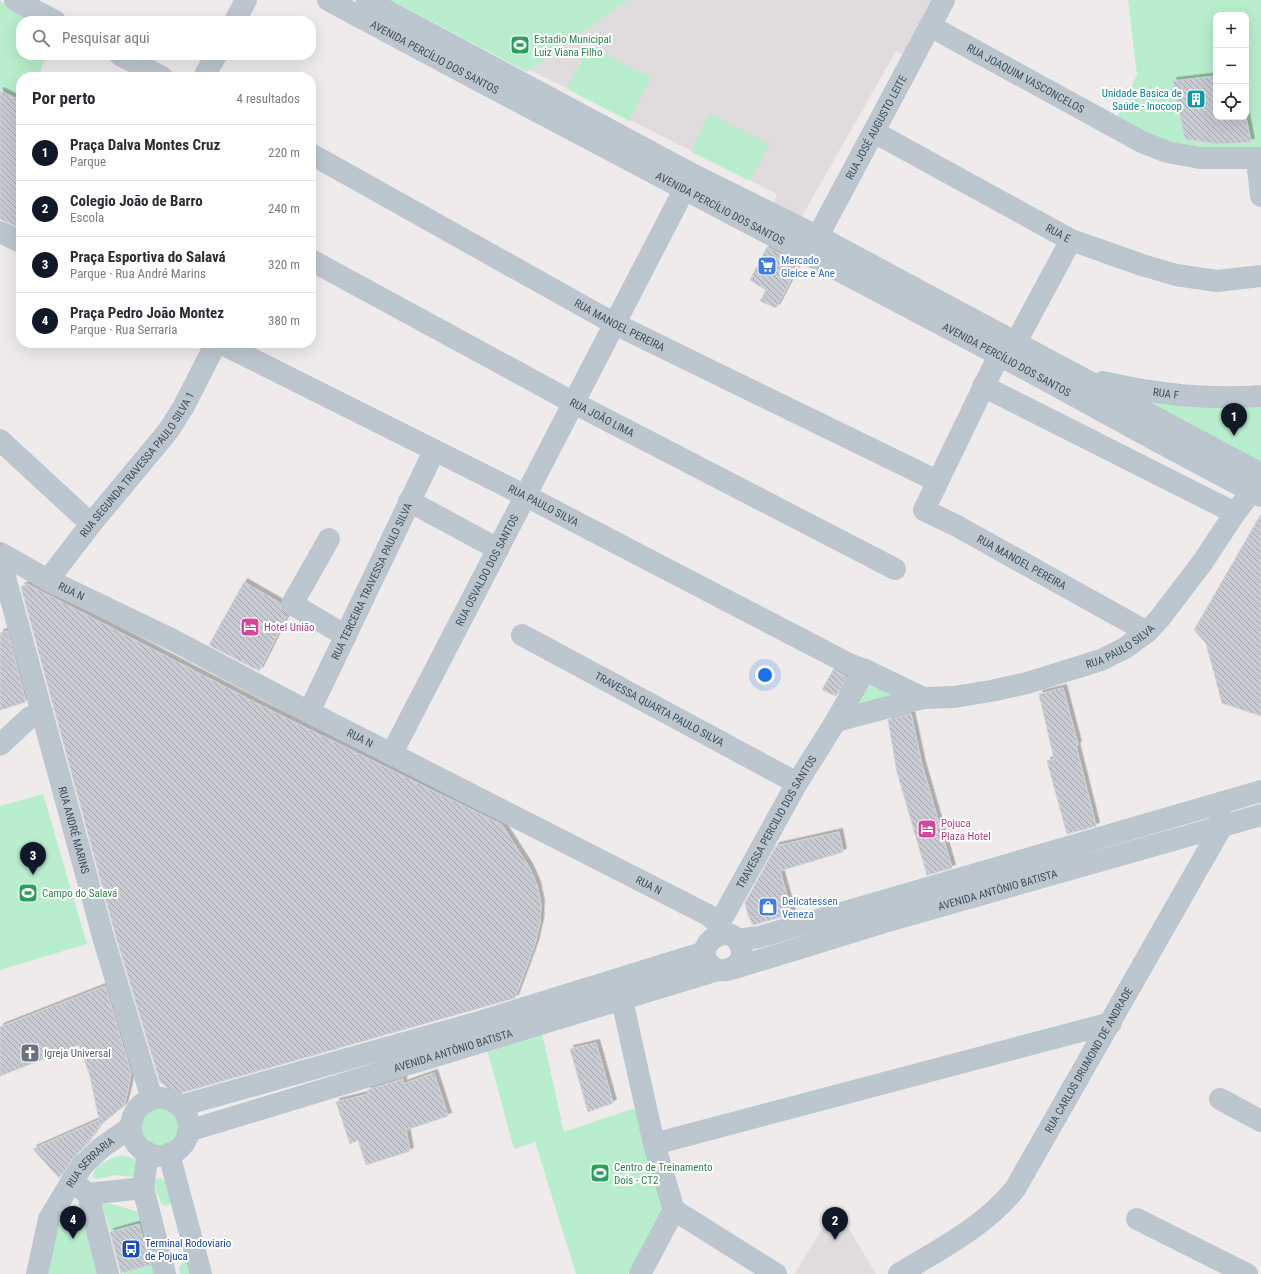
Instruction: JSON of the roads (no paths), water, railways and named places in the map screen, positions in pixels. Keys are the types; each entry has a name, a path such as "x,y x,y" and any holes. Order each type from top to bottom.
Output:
{"street":[{"path":"15,0 45,16"},
{"path":"238,16 246,0"},
{"name":"AVENIDA PERCÍLIO DOS SANTOS","path":"328,0 547,107 814,246 1016,342 1067,382"},
{"name":"AVENIDA PERCÍLIO DOS SANTOS","path":"367,0 547,107"},
{"name":"RUA JOSÉ AUGUSTO LEITE","path":"814,246 944,0"},
{"name":"RUA JOAQUIM VASCONCELOS","path":"930,26 1142,142 1167,152 1200,158 1259,158"},
{"path":"130,60 152,72"},
{"path":"207,72 213,60"},
{"name":"RUA E","path":"874,132 1071,240 1142,265 1176,275 1217,281 1261,276"},
{"name":"RUA MANOEL PEREIRA","path":"316,157 615,324 937,481"},
{"path":"1259,158 1261,196"},
{"name":"RUA OSVALDO DOS SANTOS","path":"392,753 615,324 687,181"},
{"path":"0,232 16,240"},
{"path":"1016,342 1071,240"},
{"name":"AVENIDA PERCÍLIO DOS SANTOS","path":"814,246 999,355 1067,382 1258,487"},
{"name":"RUA JOÃO LIMA","path":"316,263 574,403 896,569"},
{"name":"RUA SEGUNDA TRAVESSA PAULO SILVA 1","path":"42,576 91,524 169,430 184,406 213,348"},
{"name":"RUA PAULO SILVA","path":"230,348 526,496 842,660 923,698"},
{"name":"RUA MANOEL PEREIRA","path":"999,355 924,510 957,526 1147,632"},
{"name":"RUA F","path":"1067,382 1205,397 1261,396"},
{"path":"983,386 1235,513"},
{"path":"0,440 91,524"},
{"name":"RUA TERCEIRA TRAVESSA PAULO SILVA","path":"309,712 434,451"},
{"name":"RUA PAULO SILVA","path":"836,721 923,698 954,697 991,691 1060,673 1101,660 1125,648 1147,632 1160,618 1202,563 1235,513 1258,487"},
{"path":"409,501 498,549"},
{"path":"329,540 292,604 346,636"},
{"name":"RUA N","path":"0,553 42,576 174,640 309,712 708,915 726,933"},
{"name":"RUA ANDRÉ MARINS","path":"0,559 104,940 152,1099"},
{"path":"10,594 17,579 26,574 42,576"},
{"name":"TRAVESSA QUARTA PAULO SILVA","path":"522,635 796,783"},
{"path":"836,721 865,670"},
{"path":"0,745 29,718 42,712"},
{"name":"TRAVESSA PERCILIO DOS SANTOS","path":"726,933 796,783 836,721"},
{"name":"AVENIDA ANTÔNIO BATISTA","path":"726,933 758,937 1261,791"},
{"path":"1218,804 1222,826"},
{"name":"AVENIDA ANTÔNIO BATISTA","path":"180,1106 538,1015 622,1000 888,921 1261,815"},
{"name":"RUA CARLOS DRUMOND DE ANDRADE","path":"899,1274 978,1226 1001,1206 1015,1189 1222,826"},
{"path":"726,933 742,952 741,958 726,969 708,963 705,952 710,940 726,933"},
{"name":"AVENIDA ANTÔNIO BATISTA","path":"188,1131 538,1015 705,952"},
{"path":"622,1000 654,1144 674,1210 776,1274"},
{"path":"654,1144 1111,1023"},
{"path":"165,1274 143,1188 159,1154 182,1145 188,1131 187,1117 180,1106 172,1101 162,1098 152,1099 137,1109 132,1118 131,1127 136,1143 159,1154 191,1235 202,1274"},
{"path":"1220,1099 1261,1121"},
{"name":"RUA SERRARIA","path":"37,1274 49,1220 80,1188 84,1164 101,1148 131,1127"},
{"path":"108,1274 80,1188 143,1188"},
{"path":"640,1274 674,1210"},
{"path":"1137,1219 1248,1274"},
{"path":"158,1244 191,1235"}],"place":[{"name":"Estadio Municipal Luiz Viana Filho","path":"520,45"},
{"name":"Unidade Basica de Saúde - Inocoop","path":"1196,99"},
{"name":"Mercado Gleice e Ane","path":"767,266"},
{"name":"Praça Dalva Montes Cruz","path":"1234,436"},
{"name":"Hotel União","path":"250,627"},
{"name":"Pojuca Plaza Hotel","path":"927,829"},
{"name":"Praça Esportiva do Salavá","path":"33,875"},
{"name":"Campo do Salavá","path":"28,893"},
{"name":"Delicatessen Veneza","path":"768,907"},
{"name":"Igreja Universal","path":"30,1053"},
{"name":"Centro de Treinamento Dois - CT2","path":"600,1173"},
{"name":"Praça Pedro João Montez","path":"73,1239"},
{"name":"Colegio João de Barro","path":"835,1240"},
{"name":"Terminal Rodoviario de Pojuca","path":"131,1249"}]}
